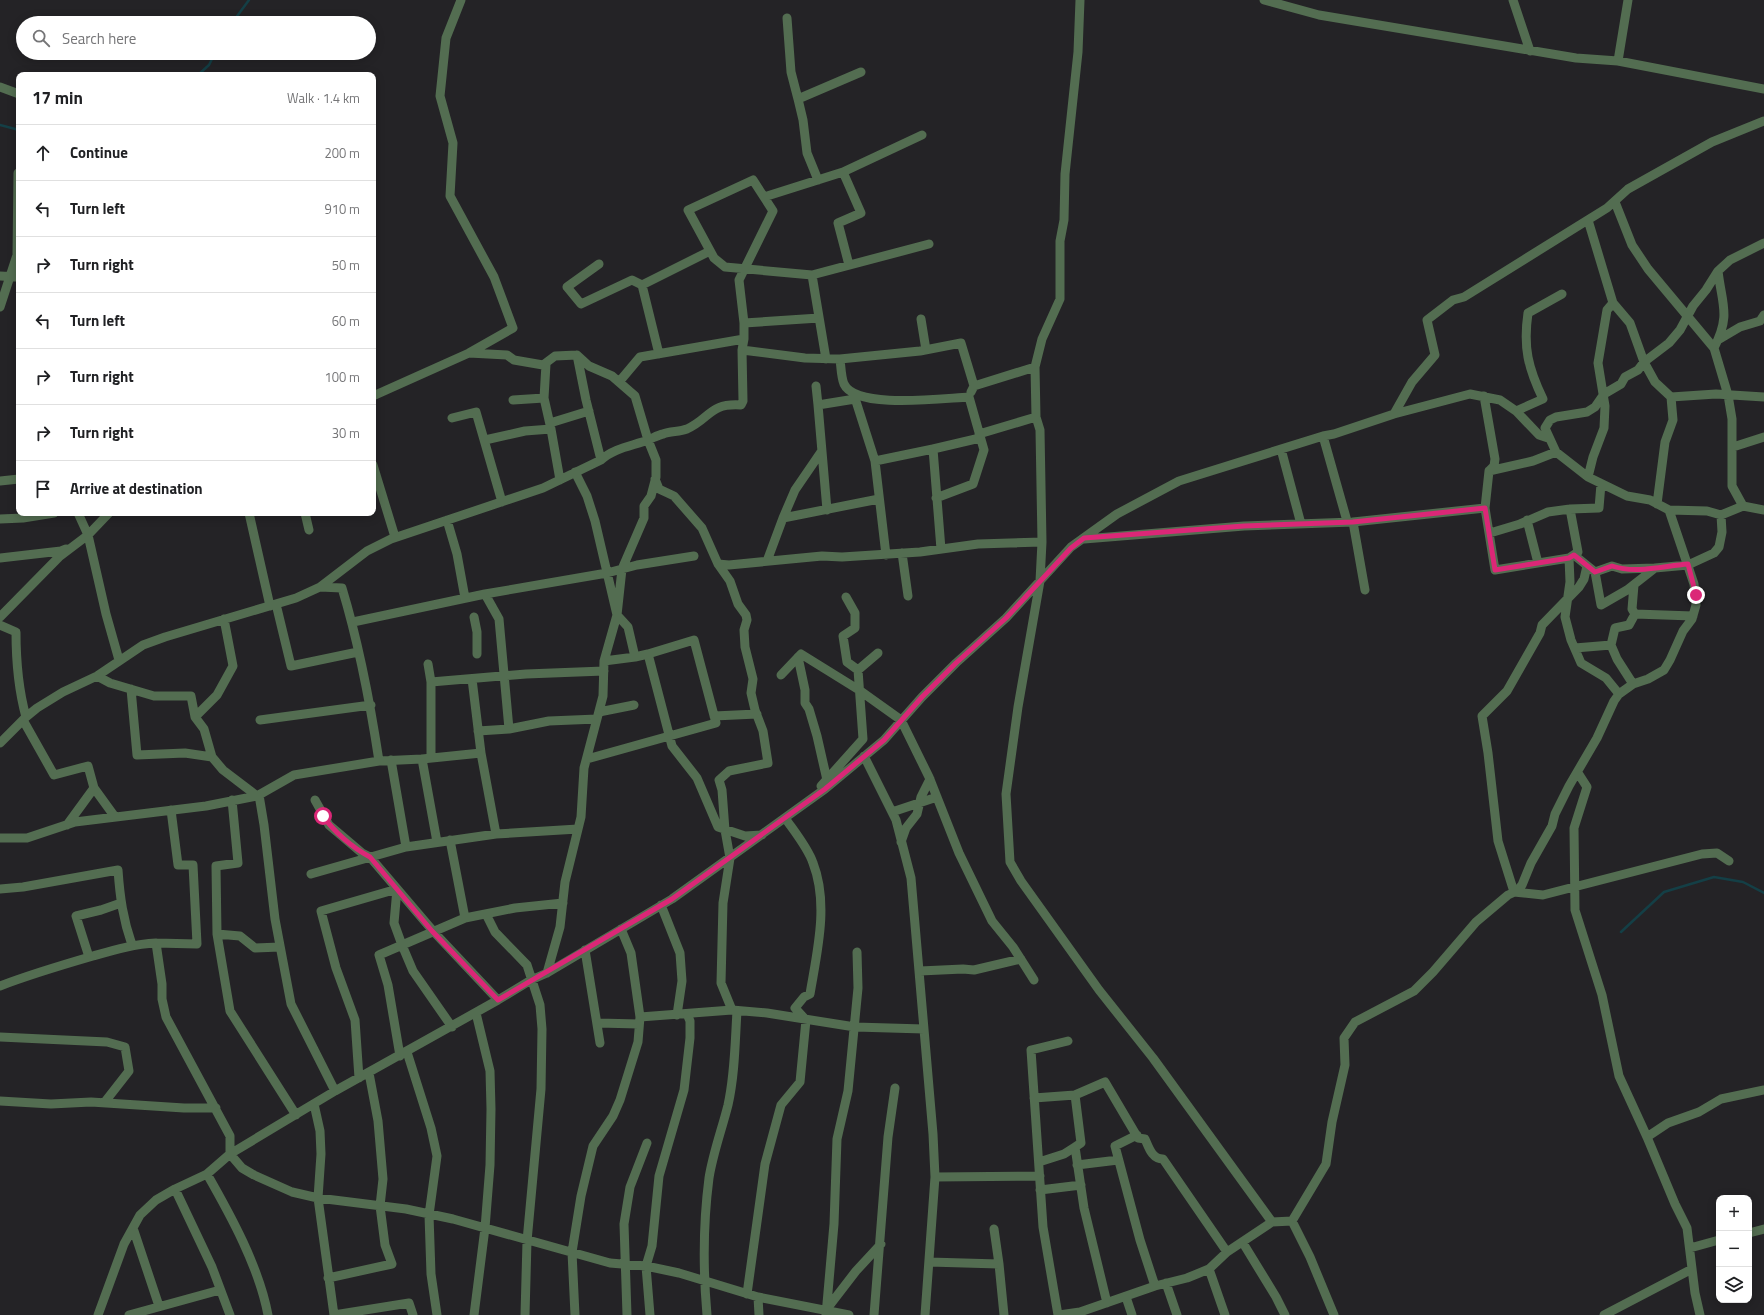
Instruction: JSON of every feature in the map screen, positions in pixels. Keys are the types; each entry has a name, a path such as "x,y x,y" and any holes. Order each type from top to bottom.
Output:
{"street":[{"path":"376,395 469,353 513,328 494,277 450,196 453,143 440,96 446,38 461,0"},
{"path":"1080,0 1078,52 1065,174 1064,220 1060,241 1060,299 1042,339 1035,367 1036,417 1040,430 1042,542 1040,581 1018,708 1006,794 1010,862 1021,881 1099,990 1153,1058 1272,1222"},
{"path":"1264,0 1319,16 1576,58 1618,61 1764,89"},
{"path":"1513,0 1530,51"},
{"path":"1618,61 1628,0"},
{"path":"787,18 791,72 803,120 807,153 818,180"},
{"path":"798,99 862,72"},
{"path":"0,87 16,93"},
{"path":"1394,414 1412,382 1435,354 1427,320 1452,300 1464,297 1588,220 1615,202 1628,189 1712,142 1764,121"},
{"path":"764,198 843,172 922,135"},
{"path":"843,172 860,213 838,223 849,265"},
{"path":"0,743 24,718 63,692 97,676 143,645 273,605 320,586 368,551 395,537 543,488 629,445 663,434 682,431 693,426 714,409 723,405 741,405 743,401 742,350 745,338 739,280 744,269 773,211 753,180 688,210 714,258 725,267 744,269 812,275 929,244"},
{"path":"1615,202 1632,245 1648,269 1688,316 1716,344 1732,419 1732,486 1743,506"},
{"path":"1588,220 1613,303 1630,323 1644,362 1655,382 1671,397 1673,420 1665,442 1657,504"},
{"path":"1764,243 1730,260 1718,271 1706,290 1693,306 1680,330 1665,347 1644,362 1638,370 1625,377 1621,384 1603,395 1595,407 1587,412 1553,418 1545,428 1548,438 1556,452 1578,467 1588,477 1627,496 1650,500 1669,510 1707,511 1721,515 1743,506 1764,510"},
{"path":"599,264 567,287 581,304 632,280 642,284 710,251"},
{"path":"0,307 5,276 16,257"},
{"path":"1716,344 1722,334 1725,312 1718,271"},
{"path":"812,275 826,359"},
{"path":"5,276 16,277"},
{"path":"642,284 659,354"},
{"path":"1516,411 1543,399 1533,378 1527,360 1525,332 1528,313 1562,294"},
{"path":"1588,477 1593,457 1604,428 1605,406 1598,363 1606,310 1613,303"},
{"path":"1716,344 1740,327 1760,321 1764,316"},
{"path":"744,324 819,318"},
{"path":"921,319 926,350"},
{"path":"619,382 640,357 744,339"},
{"path":"742,350 805,358 840,359 926,350 961,343 974,386 969,397 984,450 973,484 936,498"},
{"path":"469,353 506,355 514,360 543,365 555,356 578,355 589,366 612,376 635,396 648,440 656,460 656,479 651,496 644,506 642,524 622,569 617,615 604,666 603,696 584,768 581,817 572,860 565,882 560,927 547,973"},
{"path":"578,355 589,411 601,460"},
{"path":"840,359 844,384 854,396 875,461 886,555"},
{"path":"546,364 544,398 551,426 560,480"},
{"path":"974,386 1035,367"},
{"path":"816,386 827,510"},
{"path":"98,1315 124,1244 132,1228 140,1215 156,1200 207,1174 230,1154 335,1091 476,1013 531,980 547,973 621,929 661,905 730,858 825,789 884,740 901,720 956,663 1006,618 1071,548 1117,514 1179,481 1322,436 1334,434 1394,414 1470,394 1500,400 1516,411 1539,435 1548,438"},
{"path":"818,404 856,395 887,401 969,397"},
{"path":"1671,397 1728,395 1764,397"},
{"path":"1484,396 1495,459 1494,466 1489,471 1485,508 1495,570 1572,557 1578,552 1570,509"},
{"path":"513,400 544,398"},
{"path":"485,440 551,426 589,411"},
{"path":"452,418 476,412 502,502"},
{"path":"875,461 933,449 980,436 1036,417"},
{"path":"1322,436 1350,521 1365,590"},
{"path":"1732,447 1764,436"},
{"path":"933,449 941,549"},
{"path":"1281,450 1301,524"},
{"path":"767,561 795,490 821,452"},
{"path":"1489,471 1533,462 1556,452"},
{"path":"575,472 587,496 593,514 617,615 628,627 635,657"},
{"path":"376,475 395,537"},
{"path":"0,481 16,479"},
{"path":"656,479 659,489 674,496 702,528 718,564 724,571 735,593 738,604 746,615 747,620 744,630 745,647 753,679 751,694 763,731 768,763 729,771 719,780 722,790 725,830 730,858 723,904 721,983 734,1011 732,1084 709,1178 705,1219 704,1282 707,1315"},
{"path":"1490,533 1548,512 1570,509 1599,508 1601,484"},
{"path":"783,518 879,499"},
{"path":"1084,538 1244,526 1350,521 1485,508"},
{"path":"1292,1221 1326,1164 1332,1122 1345,1065 1344,1038 1355,1022 1414,991 1433,972 1476,922 1508,894 1514,892 1522,885 1531,863 1552,826 1555,814 1598,738 1609,711 1619,694 1633,684 1648,679 1664,670 1670,660 1683,631 1693,616 1696,605 1696,595 1688,564 1669,510"},
{"path":"1595,572 1612,566 1622,569 1655,568 1688,564 1714,553 1719,547 1722,532 1721,515"},
{"path":"0,519 35,516"},
{"path":"79,516 88,535 106,614 119,660"},
{"path":"0,617 59,557 88,535 106,516"},
{"path":"251,516 273,605 291,666 358,652"},
{"path":"306,516 309,530"},
{"path":"447,520 457,554 465,598"},
{"path":"1527,520 1538,563"},
{"path":"718,564 729,565 822,556 842,557 886,555 978,544 1042,542"},
{"path":"0,558 61,551 73,546"},
{"path":"902,552 908,596"},
{"path":"352,622 485,594 694,556"},
{"path":"1572,557 1595,572 1601,605 1634,585 1655,568"},
{"path":"1572,557 1570,582 1564,618 1574,648 1581,663 1606,678 1619,694"},
{"path":"1514,892 1498,841 1488,753 1482,716 1507,691 1540,633 1542,625 1566,601 1584,579 1587,566"},
{"path":"1634,585 1632,609 1635,614"},
{"path":"320,586 342,588 352,622 370,705 379,760"},
{"path":"485,594 499,619 509,729"},
{"path":"846,597 855,613 855,628 843,636 847,662 858,670"},
{"path":"1635,614 1693,616"},
{"path":"1633,684 1618,660 1611,645 1615,628 1629,625 1635,614"},
{"path":"474,618 477,632 477,654"},
{"path":"195,717 217,695 233,666 224,619"},
{"path":"0,625 16,632 16,661 19,692 24,718 54,775 88,766 94,788 115,817"},
{"path":"431,682 604,666 694,640 716,723 587,759"},
{"path":"1574,648 1611,645"},
{"path":"858,670 878,653"},
{"path":"648,654 672,746 697,778 718,827 745,836 762,835"},
{"path":"781,675 801,654 859,690 901,720 930,779 959,852 992,921 1021,959 1034,980"},
{"path":"798,657 806,690 805,703 809,709 817,736 827,780"},
{"path":"428,664 431,682 427,758 437,842"},
{"path":"795,811 827,780 863,739 858,670"},
{"path":"97,676 110,683 154,696 191,696 195,717 204,729 212,757 222,770 258,796 264,825 275,919 291,1004 335,1091"},
{"path":"472,679 481,753 496,834"},
{"path":"131,689 137,755 186,753 212,757"},
{"path":"260,720 370,705"},
{"path":"478,731 509,729 549,720 598,715 634,705"},
{"path":"714,716 757,714"},
{"path":"0,838 27,838 75,822 170,810 258,796 294,775 379,760 427,758 481,753"},
{"path":"864,756 892,812 911,878 920,971 935,1177 925,1315"},
{"path":"391,760 406,847"},
{"path":"1578,773 1587,787 1574,828 1575,910 1602,995 1619,1076 1687,1228 1700,1315"},
{"path":"901,842 906,828 918,814 920,803 930,779"},
{"path":"67,825 94,788"},
{"path":"892,812 937,797"},
{"path":"232,800 238,863 216,866 217,934 230,1011 296,1115"},
{"path":"315,800 329,825 362,853 370,857 432,931 498,1000"},
{"path":"0,986 41,970 132,946 156,943 197,944 193,865 178,865 170,810"},
{"path":"747,1294 765,1164 781,1105 800,1082 806,1020 795,1008 804,997 810,994 819,934 822,895 813,862 785,818"},
{"path":"310,874 406,847 496,834 578,829"},
{"path":"450,840 464,918"},
{"path":"1514,892 1543,895 1574,888 1649,866 1702,854 1717,853 1728,861"},
{"path":"0,889 23,887 118,870 124,925 132,946"},
{"path":"397,889 394,923 402,945 413,971 452,1026"},
{"path":"359,1078 355,1020 336,968 321,911 397,889"},
{"path":"89,957 76,916 101,910 121,902"},
{"path":"437,1315 431,1274 429,1215 437,1156 431,1128 403,1054 388,985 379,955 464,918 515,908 563,903"},
{"path":"650,1315 646,1266 652,1246 659,1176 684,1090 690,1038 690,1021 682,1014 680,953 661,905"},
{"path":"486,914 495,932 527,964 540,1005 542,1029 541,1089 527,1241 525,1315"},
{"path":"574,1315 572,1252 581,1196 593,1146 614,1116 638,1042 640,1020 631,953 621,929"},
{"path":"217,934 240,936 255,948 280,947"},
{"path":"156,943 162,984 162,999 166,1017 230,1136 230,1154 242,1168 267,1182 292,1192 318,1198 406,1209 485,1228 610,1263 646,1266 679,1273 704,1282 758,1297 826,1312 849,1315"},
{"path":"585,950 598,1023 600,1043"},
{"path":"826,1312 834,1224 837,1139 848,1091 855,1027 858,988 857,952"},
{"path":"920,971 963,969 974,970 1021,959"},
{"path":"598,1023 640,1020 682,1014 734,1011 767,1013 855,1027 924,1029"},
{"path":"474,1315 485,1228 490,1165 490,1071 476,1013"},
{"path":"0,1037 107,1042 125,1047 129,1072 104,1103"},
{"path":"1068,1041 1031,1050 1043,1227 1058,1315 1081,1314 1155,1286 1187,1278 1209,1269 1227,1252 1243,1243 1272,1222 1292,1221"},
{"path":"328,1278 392,1264 385,1245 380,1206 383,1179 378,1122 369,1073"},
{"path":"1034,1098 1074,1095 1105,1082 1136,1136 1138,1138 1145,1139 1150,1152 1158,1159 1163,1159 1227,1252"},
{"path":"874,1315 881,1244 888,1137 895,1088"},
{"path":"1647,1137 1668,1123 1699,1112 1721,1099 1764,1090"},
{"path":"1038,1162 1064,1154 1081,1143 1074,1095"},
{"path":"0,1101 51,1104 104,1103 184,1108 216,1108"},
{"path":"314,1104 320,1131 321,1154 318,1198 334,1315 410,1303 413,1315"},
{"path":"1136,1136 1115,1146 1140,1240 1155,1286"},
{"path":"627,1315 624,1224 630,1187 646,1143"},
{"path":"1074,1147 1084,1208 1107,1303"},
{"path":"1077,1165 1118,1160"},
{"path":"207,1174 229,1212 259,1281 267,1315"},
{"path":"935,1177 1040,1176"},
{"path":"1040,1190 1080,1185"},
{"path":"175,1189 212,1267 230,1315"},
{"path":"1292,1221 1310,1257 1334,1315"},
{"path":"132,1228 159,1306"},
{"path":"994,1229 1004,1315"},
{"path":"1752,1232 1764,1229"},
{"path":"1690,1248 1716,1241"},
{"path":"1243,1243 1276,1297 1285,1315"},
{"path":"826,1312 856,1271 881,1244"},
{"path":"929,1262 999,1264"},
{"path":"1209,1269 1225,1315"},
{"path":"1604,1315 1692,1269"},
{"path":"1166,1283 1177,1315"},
{"path":"129,1315 220,1290"},
{"path":"758,1297 759,1315"},
{"path":"1126,1297 1132,1315"}],"waterway":[{"path":"237,16 249,0"},
{"path":"201,72 209,65 212,60"},
{"path":"0,125 16,129"},
{"path":"1621,932 1664,892 1714,877 1743,882 1764,893"}],"route":[{"path":"323,816 329,825 362,853 370,857 432,931 498,1000 531,980 547,973 672,899 825,789 884,740 922,697 956,663 1006,618 1071,548 1084,538 1244,526 1347,521 1353,522 1485,508 1495,570 1569,558 1574,555 1595,572 1612,566 1622,569 1636,570 1688,564 1696,595"}]}
